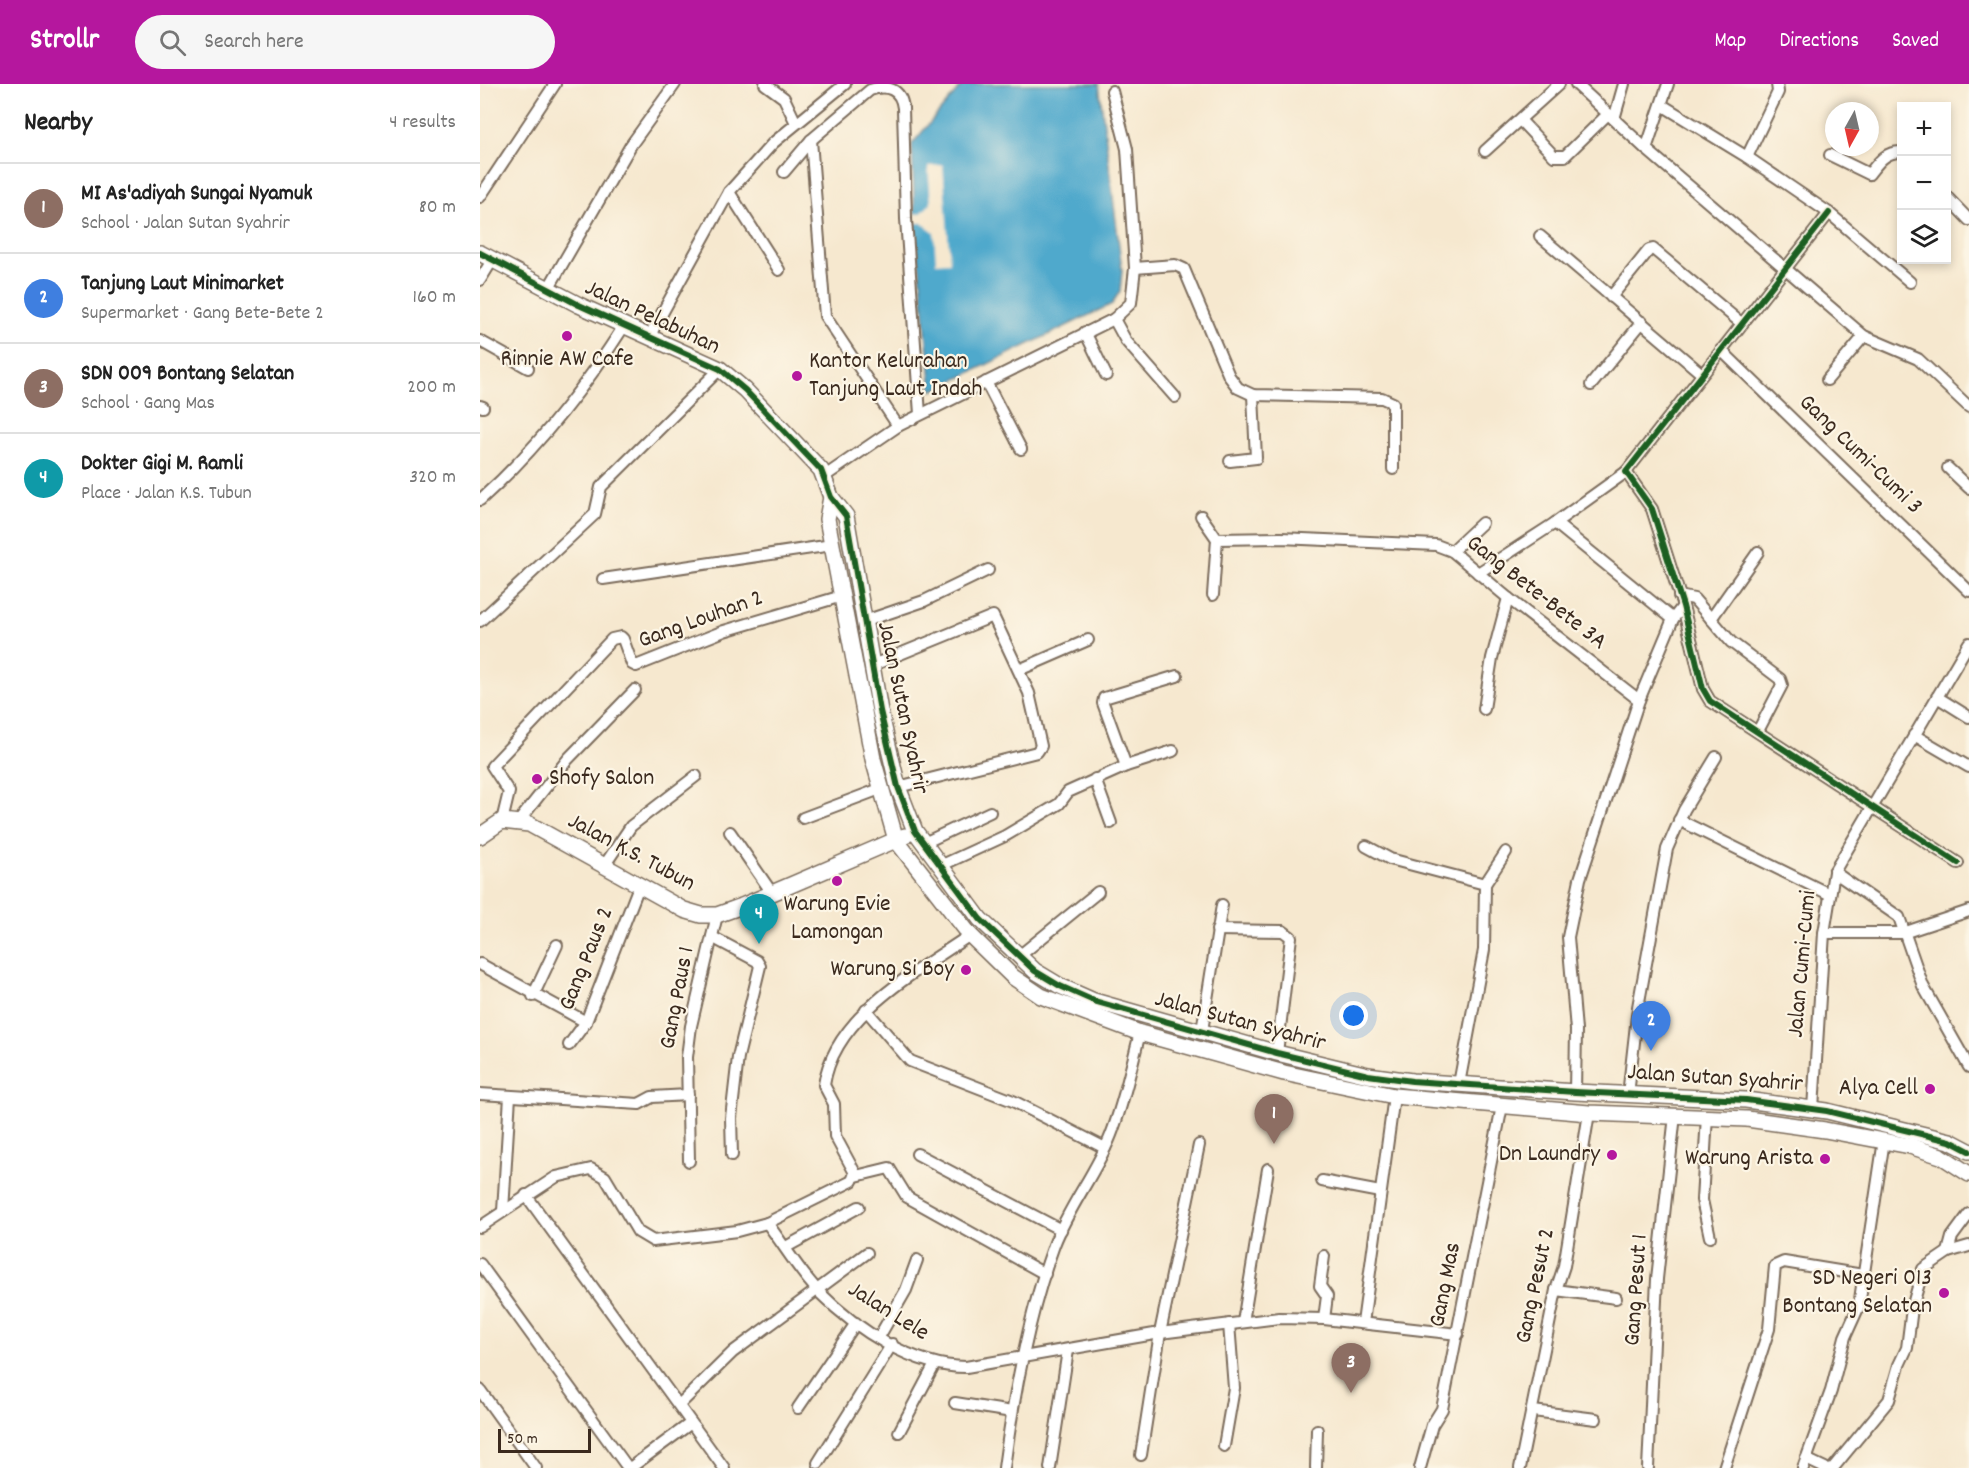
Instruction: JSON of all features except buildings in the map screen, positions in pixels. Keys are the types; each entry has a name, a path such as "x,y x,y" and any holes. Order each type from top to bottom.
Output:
{"street":[{"path":"480,197 555,84"},
{"path":"548,289 631,145 675,84"},
{"path":"765,84 784,98 796,123"},
{"path":"649,337 729,192 773,144 845,84"},
{"path":"1485,151 1521,121 1559,84"},
{"path":"1576,84 1646,149 1783,269 1864,336 1918,359 1969,407"},
{"path":"1521,121 1554,156 1560,158 1611,116 1624,84"},
{"path":"1646,149 1668,84"},
{"path":"1747,157 1778,92 1777,84"},
{"path":"784,172 811,140 878,86 889,86 902,99 906,219 920,414"},
{"path":"825,476 898,426 1114,319 1131,303 1135,268 1128,157 1112,92"},
{"path":"1662,105 1747,157 1829,213 1910,282"},
{"path":"811,140 825,316 898,426"},
{"path":"1832,156 1869,174 1883,158 1897,152"},
{"path":"729,192 780,270"},
{"path":"1951,200 1969,220"},
{"path":"1478,573 1555,523 1626,472 1829,213"},
{"path":"1540,236 1702,374"},
{"path":"1611,297 1649,250 1653,249 1741,323"},
{"path":"480,280 487,256"},
{"name":"Jalan Pelabuhan","path":"487,256 624,326 720,369 745,390 825,476 831,497"},
{"path":"1135,268 1175,265 1184,269 1229,376 1238,388 1253,395 1388,400 1394,408 1393,469"},
{"path":"1114,319 1126,341 1175,397"},
{"path":"1592,386 1641,322"},
{"path":"480,500 536,445 567,410 624,326"},
{"path":"1085,332 1106,375"},
{"path":"1827,380 1864,336"},
{"path":"480,341 528,368"},
{"name":"Gang Cumi-Cumi 3","path":"1721,350 1969,591"},
{"path":"480,621 595,514 601,487 720,369"},
{"path":"986,382 1021,448"},
{"path":"1230,461 1256,458 1253,395"},
{"path":"1948,468 1969,488"},
{"path":"1626,472 1652,509 1681,601 1704,689 1710,701 1870,808 1958,863"},
{"name":"Jalan Sutan Syahrir","path":"831,497 827,519 880,789 896,840 970,935 1014,977 1041,996 1140,1033 1273,1070 1394,1096 1589,1113 1707,1116 1797,1126 1884,1140 1941,1156 1969,1174"},
{"name":"Jalan Sutan Syahrir","path":"831,497 846,516 880,711 898,786 920,837 980,919 1018,957 1035,971 1060,986 1094,1001 1277,1053 1368,1074 1459,1084 1575,1092 1746,1100 1813,1109 1950,1141 1969,1151"},
{"path":"1201,516 1217,539 1213,595"},
{"path":"1452,551 1482,523"},
{"path":"1555,523 1673,619"},
{"name":"Gang Bete-Bete 3A","path":"1217,539 1281,538 1436,545 1452,551 1508,598 1639,700"},
{"path":"603,579 832,545"},
{"path":"1711,619 1758,552"},
{"path":"864,621 924,601 988,570"},
{"name":"Gang Louhan 2","path":"502,821 509,792 494,772 494,764 612,639 621,637 623,639 632,664 636,666 724,631 842,596"},
{"path":"1484,709 1492,658 1508,598"},
{"path":"1681,601 1694,598 1731,642 1782,682 1758,731"},
{"path":"1575,1092 1576,1030 1568,937 1580,879 1639,700 1681,601"},
{"path":"873,665 930,644 992,615 996,619 1029,693 1041,746 1039,751 898,786"},
{"path":"1019,670 1088,640"},
{"name":"Jalan Cumi-Cumi","path":"1813,1109 1824,933 1834,872 1969,643"},
{"path":"1126,766 1103,703 1104,698 1177,676"},
{"path":"519,821 568,759 635,690"},
{"path":"1937,697 1969,717"},
{"path":"1914,735 1969,766"},
{"path":"940,866 1005,836 1059,804 1068,792 1126,766 1173,751"},
{"path":"1628,1095 1638,1007 1667,849 1679,820 1716,757"},
{"path":"604,866 631,826 696,776"},
{"path":"1095,779 1111,823"},
{"path":"803,818 880,789"},
{"path":"920,837 990,812"},
{"path":"1679,820 1829,894"},
{"path":"480,836 502,821"},
{"name":"Jalan K.S. Tubun","path":"502,821 519,821 529,824 684,910 700,915 717,915 896,840 920,837"},
{"path":"730,832 772,893"},
{"path":"1366,846 1400,862 1485,884"},
{"path":"1459,1084 1484,950 1485,884 1506,852"},
{"path":"1834,872 1896,914 1929,999 1969,1066"},
{"name":"Gang Paus 2","path":"569,1045 586,1022 639,886"},
{"path":"1018,957 1098,892"},
{"path":"1202,1031 1222,905"},
{"path":"1824,933 1903,933 1968,914"},
{"name":"Gang Paus 1","path":"689,1161 687,1057 690,1026 717,915"},
{"path":"1217,930 1284,931 1291,938 1273,1070"},
{"path":"856,1176 834,1132 834,1104 824,1085 837,1046 866,1010 889,991 970,935"},
{"path":"712,937 756,961 760,966 738,1057 731,1118 732,1155"},
{"path":"533,996 557,945"},
{"path":"480,964 533,996 586,1022"},
{"path":"866,1010 910,1061 1013,1101 1105,1148"},
{"path":"1004,1468 1023,1358 1045,1274 1061,1230 1105,1148 1115,1122 1140,1033"},
{"path":"480,1094 639,1104 652,1096 688,1095"},
{"path":"503,1211 510,1096"},
{"path":"1363,1323 1394,1096"},
{"name":"Gang Mas","path":"1420,1468 1432,1425 1442,1408 1502,1106"},
{"path":"1797,1126 1813,1109 1825,1130"},
{"name":"Gang Pesut 2","path":"1520,1468 1556,1290 1564,1266 1589,1113"},
{"name":"Gang Pesut 1","path":"1648,1468 1657,1279 1675,1115"},
{"path":"1707,1116 1702,1200 1710,1237"},
{"path":"1825,1468 1804,1463 1831,1391 1845,1337 1859,1306 1884,1140"},
{"path":"1141,1455 1160,1333 1199,1145"},
{"path":"917,1154 1061,1230"},
{"path":"480,1227 555,1177 591,1169 605,1177 638,1232 647,1239 737,1231 767,1222 856,1176 889,1168 907,1197 1045,1274"},
{"path":"1243,1322 1268,1169"},
{"path":"1322,1181 1380,1192"},
{"path":"526,1195 724,1468"},
{"path":"786,1247 859,1207"},
{"path":"1948,1252 1952,1237 1969,1214"},
{"name":"Jalan Lele","path":"767,1222 819,1292 856,1323 892,1344 934,1364 966,1367 1160,1333 1279,1318 1324,1319 1458,1334"},
{"path":"1833,1468 1889,1400 1900,1361 1907,1348 1919,1279 1926,1266 1948,1252 1969,1246"},
{"path":"679,1405 733,1353 819,1292 867,1253"},
{"path":"1324,1256 1320,1286 1327,1296 1324,1319"},
{"path":"879,1337 906,1290 917,1260"},
{"path":"1724,1468 1770,1329 1775,1266 1784,1262 1863,1275"},
{"path":"480,1264 629,1468 691,1423"},
{"path":"1556,1290 1616,1299"},
{"path":"798,1408 856,1323"},
{"path":"1224,1446 1234,1388 1229,1324"},
{"path":"818,1463 892,1344"},
{"path":"1050,1468 1068,1350"},
{"path":"899,1432 934,1364"},
{"path":"480,1390 536,1468"},
{"path":"955,1403 1012,1412"},
{"path":"1533,1411 1596,1419"},
{"path":"1317,1430 1317,1468"}],"water":[{"path":"963,84 1099,84 1122,270 1120,291 1112,304 932,391 915,223 912,144"}],"pier":[{"path":"943,165 950,262 936,263 934,232 922,223 915,223 915,214 921,213 931,203 928,166"}],"cycle path":[{"path":"1829,213 1626,472 1652,509 1683,606 1703,689 1710,701 1958,863"},
{"path":"480,253 579,305 720,369 745,390 821,470 831,497 846,516 880,711 898,787 915,831 980,919 1035,971 1060,986 1094,1001 1277,1053 1368,1075 1412,1081 1575,1092 1746,1100 1827,1111 1950,1141 1969,1151"}],"place":[{"name":"Rinnie AW Cafe","path":"567,336"},
{"name":"Kantor Kelurahan Tanjung Laut Indah","path":"797,376"},
{"name":"Shofy Salon","path":"537,779"},
{"name":"Warung Evie Lamongan","path":"837,881"},
{"name":"Dokter Gigi M. Ramli","path":"759,944"},
{"name":"Warung Si Boy","path":"966,970"},
{"name":"Tanjung Laut Minimarket","path":"1651,1051"},
{"name":"Alya Cell","path":"1930,1089"},
{"name":"MI As'adiyah Sungai Nyamuk","path":"1274,1144"},
{"name":"Dn Laundry","path":"1612,1155"},
{"name":"Warung Arista","path":"1825,1159"},
{"name":"SD Negeri 013 Bontang Selatan","path":"1944,1293"},
{"name":"SDN 009 Bontang Selatan","path":"1351,1393"}]}
